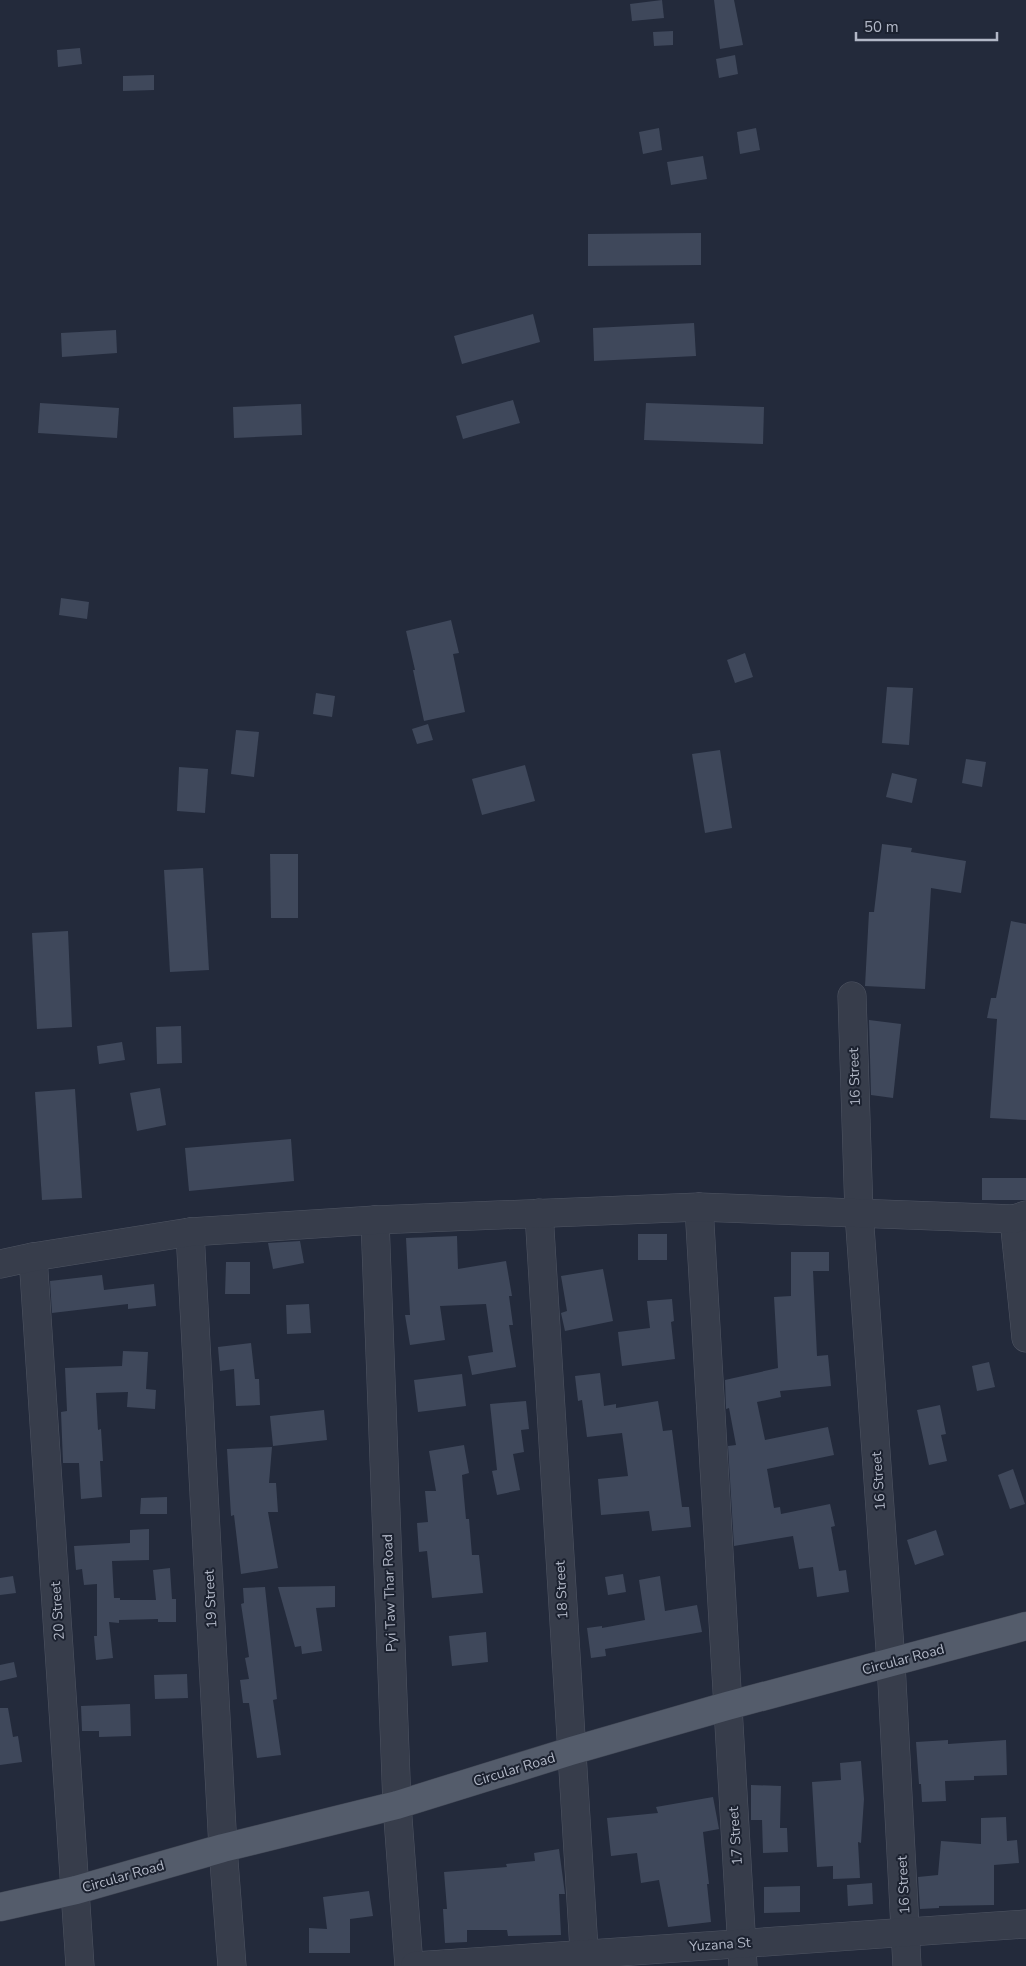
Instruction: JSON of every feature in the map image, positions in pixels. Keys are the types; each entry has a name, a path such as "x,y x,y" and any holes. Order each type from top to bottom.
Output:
{"main road":[{"name":"Circular Road","path":"0,1907 76,1890 223,1848 396,1805 571,1751 727,1706 1026,1626"}],"street":[{"name":"16 Street","path":"852,996 859,1213 891,1663 908,1966"},
{"path":"0,1264 190,1232 375,1220 699,1207 1020,1217 1026,1338"},
{"name":"17 Street","path":"699,1207 743,1954"},
{"name":"18 Street","path":"539,1213 584,1960"},
{"name":"Pyi Taw Thar Road","path":"375,1220 396,1805 409,1966"},
{"name":"19 Street","path":"190,1232 223,1848 232,1966"},
{"name":"20 Street","path":"33,1257 80,1966"},
{"name":"Yuzana St","path":"415,1966 743,1954 906,1932 1026,1924"}],"building":[{"path":"662,0 664,18 632,21 630,4"},
{"path":"714,0 734,0 743,45 720,49"},
{"path":"673,31 673,45 654,46 653,32"},
{"path":"80,48 82,64 58,67 57,50"},
{"path":"735,55 738,74 719,78 716,59"},
{"path":"154,75 154,90 123,91 123,76"},
{"path":"659,128 662,150 643,154 639,132"},
{"path":"756,128 760,150 740,154 737,132"},
{"path":"703,156 707,179 671,185 667,162"},
{"path":"701,233 701,265 588,266 588,234"},
{"path":"533,314 540,342 462,364 454,336"},
{"path":"694,323 696,356 594,361 593,328"},
{"path":"116,330 117,353 62,357 61,333"},
{"path":"513,400 520,423 463,439 456,416"},
{"path":"40,403 119,408 117,438 38,433"},
{"path":"646,403 764,407 763,444 644,440"},
{"path":"301,404 302,435 234,438 233,407"},
{"path":"61,598 89,602 87,619 59,615"},
{"path":"451,620 459,653 453,654 465,712 424,721 406,631"},
{"path":"745,653 753,677 735,683 727,660"},
{"path":"887,687 913,688 909,745 882,743"},
{"path":"316,693 335,696 332,717 313,714"},
{"path":"428,724 433,740 417,744 412,729"},
{"path":"236,730 259,732 254,777 231,774"},
{"path":"720,750 732,828 705,833 692,754"},
{"path":"966,759 986,762 982,787 962,783"},
{"path":"525,765 535,801 482,815 472,779"},
{"path":"179,767 208,769 205,813 177,811"},
{"path":"892,773 917,779 912,803 886,797"},
{"path":"882,844 912,848 911,852 966,861 961,893 931,888 925,989 865,986 869,912 874,912"},
{"path":"270,854 298,854 298,918 271,918"},
{"path":"203,868 209,970 170,972 164,870"},
{"path":"1011,921 1026,924 1026,1120 990,1118 997,1019 987,1018 991,998 996,998"},
{"path":"68,931 72,1027 37,1029 32,933"},
{"path":"869,1020 901,1024 893,1098 871,1095"},
{"path":"181,1026 182,1063 157,1064 156,1027"},
{"path":"122,1042 125,1060 99,1064 97,1046"},
{"path":"160,1088 166,1125 137,1131 130,1093"},
{"path":"75,1089 82,1198 42,1200 35,1092"},
{"path":"291,1139 294,1181 189,1191 185,1148"},
{"path":"982,1178 1026,1178 1026,1200 982,1200"},
{"path":"638,1234 667,1234 667,1260 638,1260"},
{"path":"457,1236 458,1269 506,1261 512,1296 509,1296 513,1325 509,1325 516,1367 472,1375 468,1356 493,1352 486,1304 440,1306 445,1340 410,1345 405,1315 410,1315 406,1238"},
{"path":"300,1241 304,1263 273,1269 268,1243"},
{"path":"791,1252 829,1252 829,1271 813,1271 817,1356 828,1355 831,1386 780,1391 781,1397 757,1402 765,1440 828,1427 834,1455 767,1469 774,1508 780,1507 781,1514 830,1504 835,1526 831,1527 839,1571 846,1570 849,1592 817,1597 813,1567 799,1569 793,1536 734,1546 728,1446 736,1445 729,1408 726,1409 725,1380 778,1368 774,1297 791,1296"},
{"path":"226,1262 250,1262 250,1294 225,1294"},
{"path":"603,1269 613,1321 565,1331 561,1313 567,1311 561,1276"},
{"path":"102,1275 104,1290 154,1284 156,1306 128,1309 128,1304 52,1313 50,1281"},
{"path":"672,1299 674,1321 671,1322 675,1359 622,1366 618,1332 650,1328 647,1301"},
{"path":"309,1304 311,1333 287,1334 286,1305"},
{"path":"251,1343 255,1379 259,1379 260,1405 236,1406 234,1369 220,1371 218,1347"},
{"path":"123,1351 148,1352 146,1389 156,1390 155,1409 127,1407 128,1392 96,1393 98,1430 101,1429 103,1461 100,1461 102,1497 81,1499 79,1463 63,1463 61,1412 67,1411 65,1368 122,1366"},
{"path":"989,1362 995,1387 977,1391 972,1366"},
{"path":"600,1373 604,1406 616,1404 616,1408 658,1401 663,1431 672,1430 682,1507 689,1507 691,1527 652,1531 649,1511 601,1515 598,1479 628,1476 622,1433 587,1437 582,1400 578,1401 575,1376"},
{"path":"462,1374 466,1406 418,1412 414,1380"},
{"path":"526,1401 529,1429 521,1430 524,1452 513,1454 520,1490 497,1495 492,1471 497,1470 490,1404"},
{"path":"940,1405 946,1434 941,1435 947,1461 929,1465 917,1410"},
{"path":"324,1410 327,1440 273,1446 270,1416"},
{"path":"464,1445 469,1473 462,1475 466,1519 469,1519 472,1555 479,1555 483,1593 432,1598 427,1551 419,1552 417,1523 428,1522 425,1491 436,1491 429,1451"},
{"path":"272,1447 269,1483 276,1483 278,1512 268,1512 278,1568 241,1574 234,1515 231,1516 227,1449"},
{"path":"1013,1469 1025,1504 1010,1509 998,1475"},
{"path":"167,1497 167,1514 140,1514 141,1498"},
{"path":"149,1529 149,1560 112,1561 114,1598 120,1598 120,1600 156,1600 153,1570 170,1568 172,1599 176,1599 176,1622 158,1622 158,1619 119,1620 119,1623 109,1622 113,1658 96,1660 94,1636 97,1636 97,1584 84,1585 82,1569 76,1570 74,1546 130,1543 130,1530"},
{"path":"936,1530 944,1555 915,1565 907,1540"},
{"path":"623,1574 626,1592 608,1595 605,1577"},
{"path":"13,1576 16,1593 0,1595 0,1578"},
{"path":"660,1576 665,1611 697,1605 702,1632 605,1649 606,1656 591,1658 587,1628 602,1626 602,1628 645,1620 639,1580"},
{"path":"335,1586 335,1607 316,1608 322,1651 302,1654 301,1646 295,1647 278,1587"},
{"path":"265,1587 277,1699 273,1700 281,1755 257,1758 249,1703 243,1703 240,1680 249,1679 245,1658 249,1657 241,1604 244,1603 243,1588"},
{"path":"486,1632 488,1662 452,1666 449,1636"},
{"path":"14,1662 17,1677 0,1681 0,1665"},
{"path":"187,1674 188,1698 155,1699 154,1675"},
{"path":"130,1704 131,1736 99,1737 99,1731 82,1731 81,1706"},
{"path":"0,1708 8,1708 13,1737 18,1736 22,1762 0,1765"},
{"path":"948,1740 948,1744 1006,1740 1007,1775 974,1776 974,1780 945,1781 946,1801 922,1802 916,1742"},
{"path":"861,1761 864,1799 861,1843 858,1842 860,1878 833,1879 833,1866 817,1867 812,1782 841,1780 840,1763"},
{"path":"751,1785 781,1786 780,1828 787,1828 788,1852 763,1853 762,1820 751,1820"},
{"path":"713,1797 719,1829 703,1832 711,1922 668,1927 659,1880 641,1883 637,1853 611,1856 607,1818 658,1813 656,1807"},
{"path":"1006,1817 1007,1841 1017,1840 1019,1863 994,1865 994,1905 939,1906 939,1908 920,1909 918,1877 938,1875 941,1841 981,1844 981,1818"},
{"path":"559,1849 565,1894 559,1894 561,1935 508,1936 507,1930 467,1930 467,1942 445,1943 443,1909 447,1909 444,1872 507,1867 506,1864 535,1861 534,1853"},
{"path":"872,1883 873,1904 848,1906 847,1885"},
{"path":"800,1886 800,1912 764,1913 764,1887"},
{"path":"369,1891 373,1916 350,1919 350,1953 309,1953 309,1928 327,1929 323,1897"}]}
